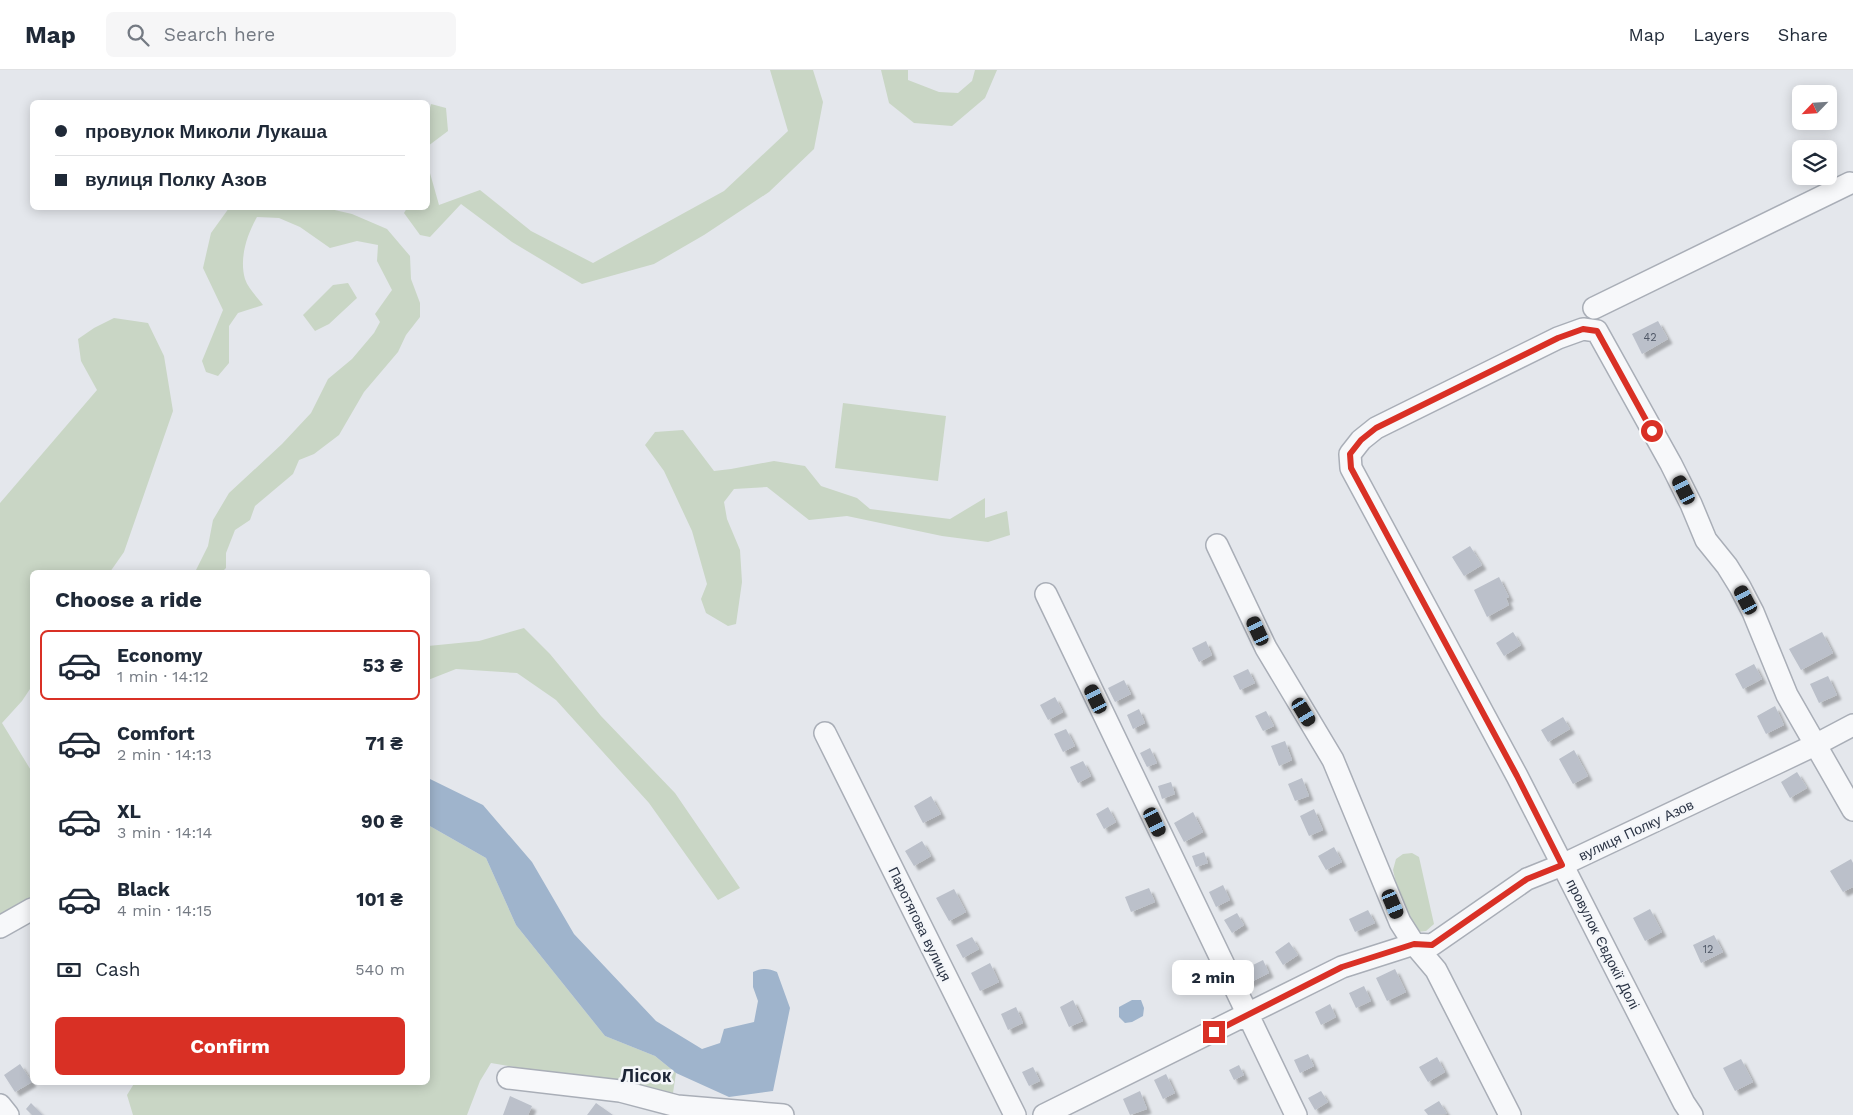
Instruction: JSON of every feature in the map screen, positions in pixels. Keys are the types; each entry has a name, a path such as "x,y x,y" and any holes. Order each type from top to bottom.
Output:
{"street":[{"path":"1594,308 1850,183"},
{"name":"провулок Євдокії Долі","path":"1692,1115 1684,1103 1517,776 1351,468 1350,454 1361,440 1376,428 1558,338 1583,329 1597,331 1671,464 1706,540 1740,587 1753,612 1788,694 1817,744"},
{"path":"1217,545 1266,648 1333,760 1400,922 1414,944 1436,970 1510,1115"},
{"path":"1046,594 1296,1115"},
{"name":"вулиця Полку Азов","path":"1044,1115 1342,967 1414,944 1432,945 1527,879 1562,865 1817,744 1853,725"},
{"name":"Паротягова вулиця","path":"825,733 1014,1115"},
{"path":"1817,744 1853,810"},
{"path":"0,927 30,910"},
{"path":"508,1078 620,1091 673,1110 783,1115"},
{"path":"0,1104 8,1115"}],"green space":[{"path":"770,70 813,70 823,102 814,149 769,192 704,235 654,264 582,284 512,242 461,204 430,237 420,235 404,213 406,210 430,210 430,173 439,205 480,190 531,231 593,263 724,191 788,131"},
{"path":"881,70 908,70 908,80 939,92 958,93 972,81 975,70 997,70 985,98 952,126 914,123 889,103"},
{"path":"431,104 446,108 448,131 430,144"},
{"path":"228,210 335,210 352,214 387,229 410,256 411,279 420,303 420,317 406,335 398,352 364,392 339,435 314,454 299,460 293,474 255,506 250,520 235,530 226,553 226,568 224,570 196,570 208,546 213,520 229,493 282,444 311,413 328,379 352,359 374,333 380,322 375,314 392,290 377,261 378,245 357,241 330,248 300,227 279,218 257,217 245,247 243,271 248,286 263,305 238,313 229,326 229,363 218,376 206,372 202,361 223,310 203,268 211,233"},
{"path":"348,283 357,298 329,324 315,331 303,315 333,285"},
{"path":"114,318 148,323 164,356 173,411 124,552 111,570 30,570 30,689 2,723 30,769 30,900 0,915 0,503 97,390 81,361 78,339"},
{"path":"843,403 946,416 938,481 835,468"},
{"path":"683,430 714,471 774,461 805,466 821,486 857,498 870,509 950,519 985,498 985,518 1007,511 1010,535 988,542 942,536 847,516 809,520 767,487 734,489 724,502 727,519 740,550 742,582 736,624 728,626 706,613 701,599 707,584 692,531 664,471 645,445 655,432"},
{"path":"524,628 550,654 601,716 675,793 740,888 718,900 649,803 556,700 517,673 456,669 430,679 430,646 479,641"},
{"path":"430,826 486,858 516,925 605,1036 655,1056 676,1073 673,1093 491,1063 480,1081 467,1115 133,1115 127,1095 133,1085 430,1085"},
{"path":"1412,853 1419,857 1434,924 1426,931 1417,932 1405,922 1393,870 1396,859 1403,854"}],"water":[{"path":"430,779 483,805 532,862 574,934 656,1021 702,1049 720,1043 724,1029 754,1022 758,1001 753,987 753,972 765,969 777,972 790,1008 773,1091 729,1097 676,1073 655,1056 605,1036 516,925 486,858 430,826"},
{"path":"1132,1000 1141,1000 1144,1008 1143,1016 1132,1022 1125,1023 1119,1017 1119,1007"}],"building":[{"path":"1658,321 1668,339 1642,354 1632,334"},
{"path":"1470,546 1482,565 1464,576 1452,557"},
{"path":"1499,577 1509,597 1506,598 1509,605 1487,617 1474,590"},
{"path":"1513,632 1521,645 1504,656 1496,643"},
{"path":"1822,632 1833,653 1801,670 1789,649"},
{"path":"1206,641 1212,655 1199,662 1192,648"},
{"path":"1754,664 1762,679 1743,689 1735,674"},
{"path":"1248,669 1255,683 1240,690 1233,676"},
{"path":"1828,676 1837,695 1819,703 1810,684"},
{"path":"1124,680 1131,694 1115,702 1108,688"},
{"path":"1055,697 1063,712 1048,720 1040,705"},
{"path":"1775,706 1784,725 1766,734 1757,716"},
{"path":"1139,709 1145,723 1133,729 1127,715"},
{"path":"1266,711 1274,726 1263,731 1255,716"},
{"path":"1563,717 1570,729 1548,742 1541,730"},
{"path":"1066,729 1075,746 1063,752 1054,734"},
{"path":"1285,741 1292,760 1279,766 1271,746"},
{"path":"1150,748 1157,763 1147,767 1140,753"},
{"path":"1574,750 1588,776 1573,784 1559,759"},
{"path":"1083,761 1091,776 1078,783 1070,767"},
{"path":"1797,772 1807,788 1790,798 1781,782"},
{"path":"1302,778 1309,796 1295,801 1288,784"},
{"path":"1171,782 1175,794 1162,799 1158,786"},
{"path":"931,796 941,814 923,823 914,806"},
{"path":"1108,807 1116,822 1104,829 1096,814"},
{"path":"1314,809 1323,830 1309,836 1300,816"},
{"path":"1193,812 1203,832 1184,842 1174,823"},
{"path":"922,841 931,856 914,866 905,851"},
{"path":"1334,847 1342,862 1326,870 1318,856"},
{"path":"1204,852 1208,863 1196,867 1192,856"},
{"path":"1851,859 1853,863 1853,887 1843,892 1830,871"},
{"path":"1223,885 1230,900 1216,907 1209,892"},
{"path":"1149,888 1155,902 1131,912 1125,897"},
{"path":"954,889 966,912 949,921 936,898"},
{"path":"1650,909 1662,932 1645,941 1633,918"},
{"path":"1368,910 1375,923 1355,932 1349,919"},
{"path":"1237,913 1244,925 1232,933 1224,920"},
{"path":"1714,935 1723,952 1701,963 1693,945"},
{"path":"972,937 979,949 963,958 956,945"},
{"path":"1289,942 1298,955 1283,965 1275,952"},
{"path":"1263,960 1269,973 1249,983 1243,970"},
{"path":"990,963 999,982 980,991 971,973"},
{"path":"1395,969 1406,992 1387,1001 1376,978"},
{"path":"1364,986 1371,1001 1356,1008 1349,993"},
{"path":"1073,1000 1083,1021 1069,1027 1060,1007"},
{"path":"1330,1004 1336,1017 1321,1025 1315,1012"},
{"path":"1016,1007 1023,1023 1008,1030 1001,1014"},
{"path":"1308,1054 1314,1066 1300,1073 1294,1060"},
{"path":"1437,1057 1445,1072 1428,1082 1419,1067"},
{"path":"1741,1059 1753,1082 1735,1091 1723,1068"},
{"path":"20,1064 30,1079 30,1083 15,1092 4,1075"},
{"path":"1239,1065 1244,1075 1234,1080 1229,1070"},
{"path":"1033,1067 1040,1081 1029,1086 1022,1072"},
{"path":"1166,1074 1175,1093 1163,1099 1154,1080"},
{"path":"1140,1091 1147,1109 1130,1115 1123,1099"},
{"path":"1321,1091 1328,1102 1315,1110 1308,1098"},
{"path":"510,1096 532,1106 528,1115 503,1115"},
{"path":"1439,1101 1447,1114 1428,1115 1424,1110"},
{"path":"31,1103 43,1115 32,1115 26,1109"},
{"path":"596,1103 613,1115 587,1115"}],"district":[{"name":"Лісок","path":"646,1075"}],"route":[{"path":"1214,1032 1342,967 1414,944 1432,945 1527,879 1562,865 1517,776 1351,468 1350,454 1361,440 1376,428 1558,338 1583,329 1597,331 1652,431"}]}
